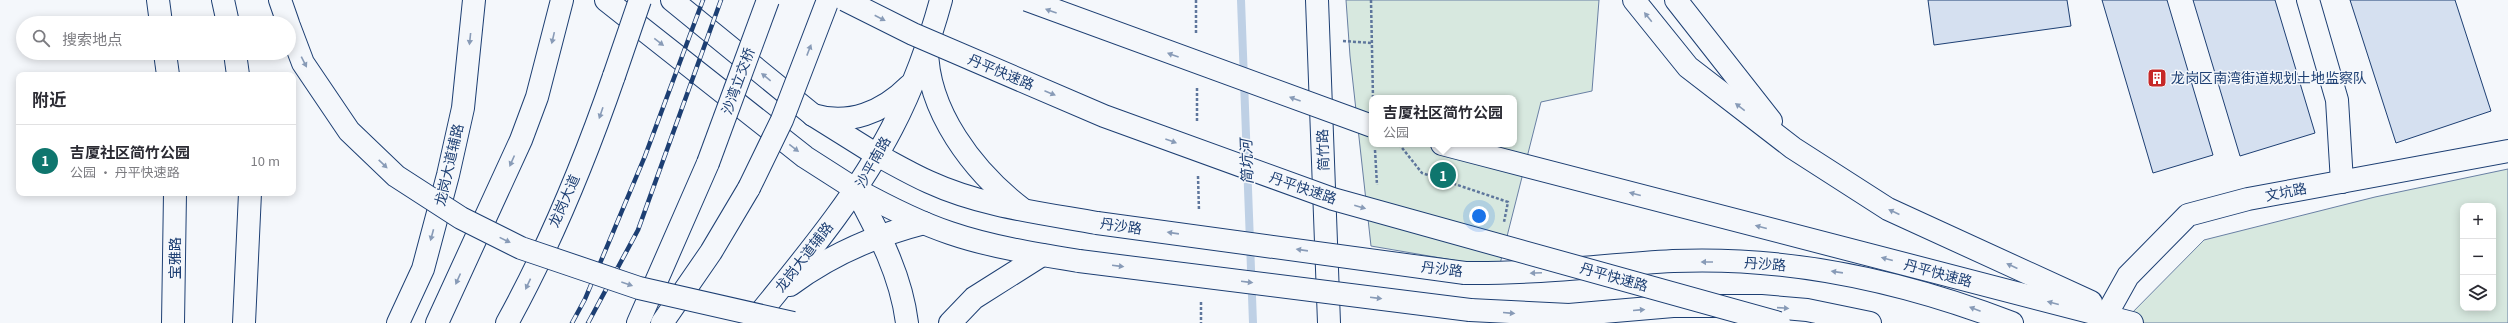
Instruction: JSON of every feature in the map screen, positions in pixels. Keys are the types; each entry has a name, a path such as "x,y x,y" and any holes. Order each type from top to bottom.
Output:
{"main road":[{"path":"158,0 160,16"},
{"path":"223,0 226,16"},
{"path":"280,0 286,16"},
{"name":"龙岗大道辅路","path":"398,323 423,269 448,175 463,108 474,0"},
{"path":"437,323 521,140 537,97 562,0"},
{"path":"606,0 805,157 855,189 924,224 952,234 1042,255 1079,261 1470,310 1569,315 1673,306 1761,306 1807,310 1870,323"},
{"name":"龙岗大道","path":"507,323 527,286 593,135 640,0"},
{"name":"丹沙路","path":"672,0 813,115 878,155 930,182 987,202 1023,210 1098,222 1465,273 1558,272 1674,261 1786,265 1850,274 1908,287 1960,303 2012,323"},
{"name":"沙湾立交桥","path":"638,323 708,163 768,0"},
{"path":"662,323 711,252 749,188 782,120 828,0"},
{"name":"丹平快速路","path":"845,0 913,34 1104,116 1333,199 1779,323"},
{"name":"沙平南路","path":"907,323 898,279 881,237 855,189 878,155 893,127 912,84 941,0"},
{"path":"1027,0 1369,125"},
{"name":"简竹路","path":"1317,0 1329,323"},
{"path":"1634,0 1688,67 1793,148 1888,209 2137,323"},
{"path":"1676,0 1793,148"},
{"path":"2308,0 2337,100 2342,182"},
{"path":"927,41 927,62 931,83 951,128 979,167 1000,190 1023,210"},
{"path":"296,44 303,63 349,131 396,176 461,218 521,248 638,288 793,323"},
{"path":"166,60 168,72"},
{"path":"236,60 238,72"},
{"path":"813,115 830,120 861,116 889,103 912,84"},
{"name":"丹平快速路","path":"1454,147 2132,323"},
{"name":"文坑路","path":"2109,310 2128,276 2188,215 2248,200 2508,151"},
{"name":"龙岗大道辅路","path":"752,323 855,189"},
{"name":"宝雅路","path":"173,323 175,196"},
{"path":"244,323 250,196"},
{"path":"771,299 795,281 832,259 881,237 924,224"},
{"path":"950,323 974,298 1009,274 1042,255"}],"path":[{"path":"1371,0 1373,95"},
{"path":"1401,147 1422,173 1508,202 1504,224"}],"shaded area":[{"path":"1346,0 1599,0 1592,91 1541,102 1499,268 1371,246 1350,56"},
{"path":"2508,169 2508,323 2122,323 2204,240 2375,197"}],"building":[{"path":"1928,0 2067,0 2071,26 1934,45"},
{"name":"龙岗区南湾街道规划土地监察队","path":"2102,0 2167,0 2213,155 2153,173"},
{"path":"2193,0 2275,0 2315,133 2240,156"},
{"path":"2350,0 2455,0 2491,111 2396,143"}],"waterway":[{"name":"简坑河","path":"1241,0 1253,323"}],"railway":[{"path":"572,323 585,299 645,156 703,0"},
{"path":"588,323 638,230 721,0"}],"place":[{"name":"龙岗区南湾街道规划土地监察队","path":"2157,78"},
{"name":"吉厦社区简竹公园","path":"1443,175"}]}
